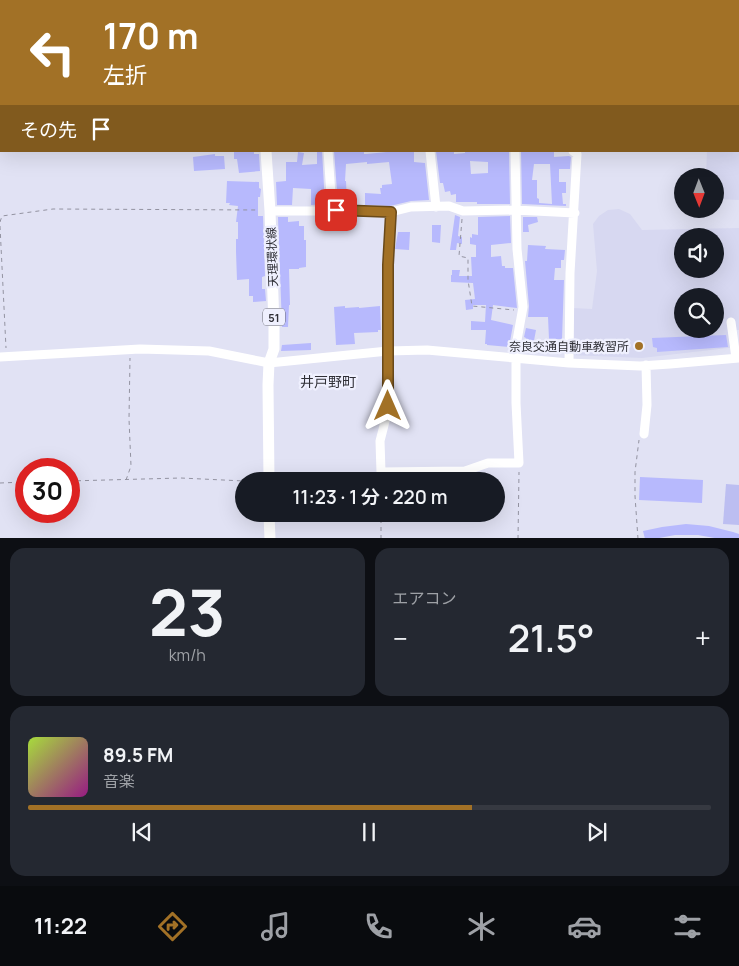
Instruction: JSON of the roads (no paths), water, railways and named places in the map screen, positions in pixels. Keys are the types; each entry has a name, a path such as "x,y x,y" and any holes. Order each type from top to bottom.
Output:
{"main road":[{"name":"天理環状線","path":"266,152 270,211 274,349 269,363 268,385 269,472"},
{"path":"270,522 270,538"}],"street":[{"path":"328,152 332,210"},
{"path":"430,152 436,206"},
{"path":"391,212 388,265 388,406 380,441 381,472 465,471 488,464 519,463 515,358 522,310 515,210 514,152"},
{"path":"569,363 570,273 577,154 574,152"},
{"path":"270,211 332,210 391,212 411,207 449,206 463,211 515,210 574,213"},
{"path":"3,357 130,349 209,352 269,363 388,351 427,350 569,363 646,366 738,358 731,322"},
{"path":"641,436 646,405 646,366"}],"place":[{"name":"奈良交通自動車教習所","path":"639,346"}],"district":[{"name":"井戸野町","path":"328,381"}]}
